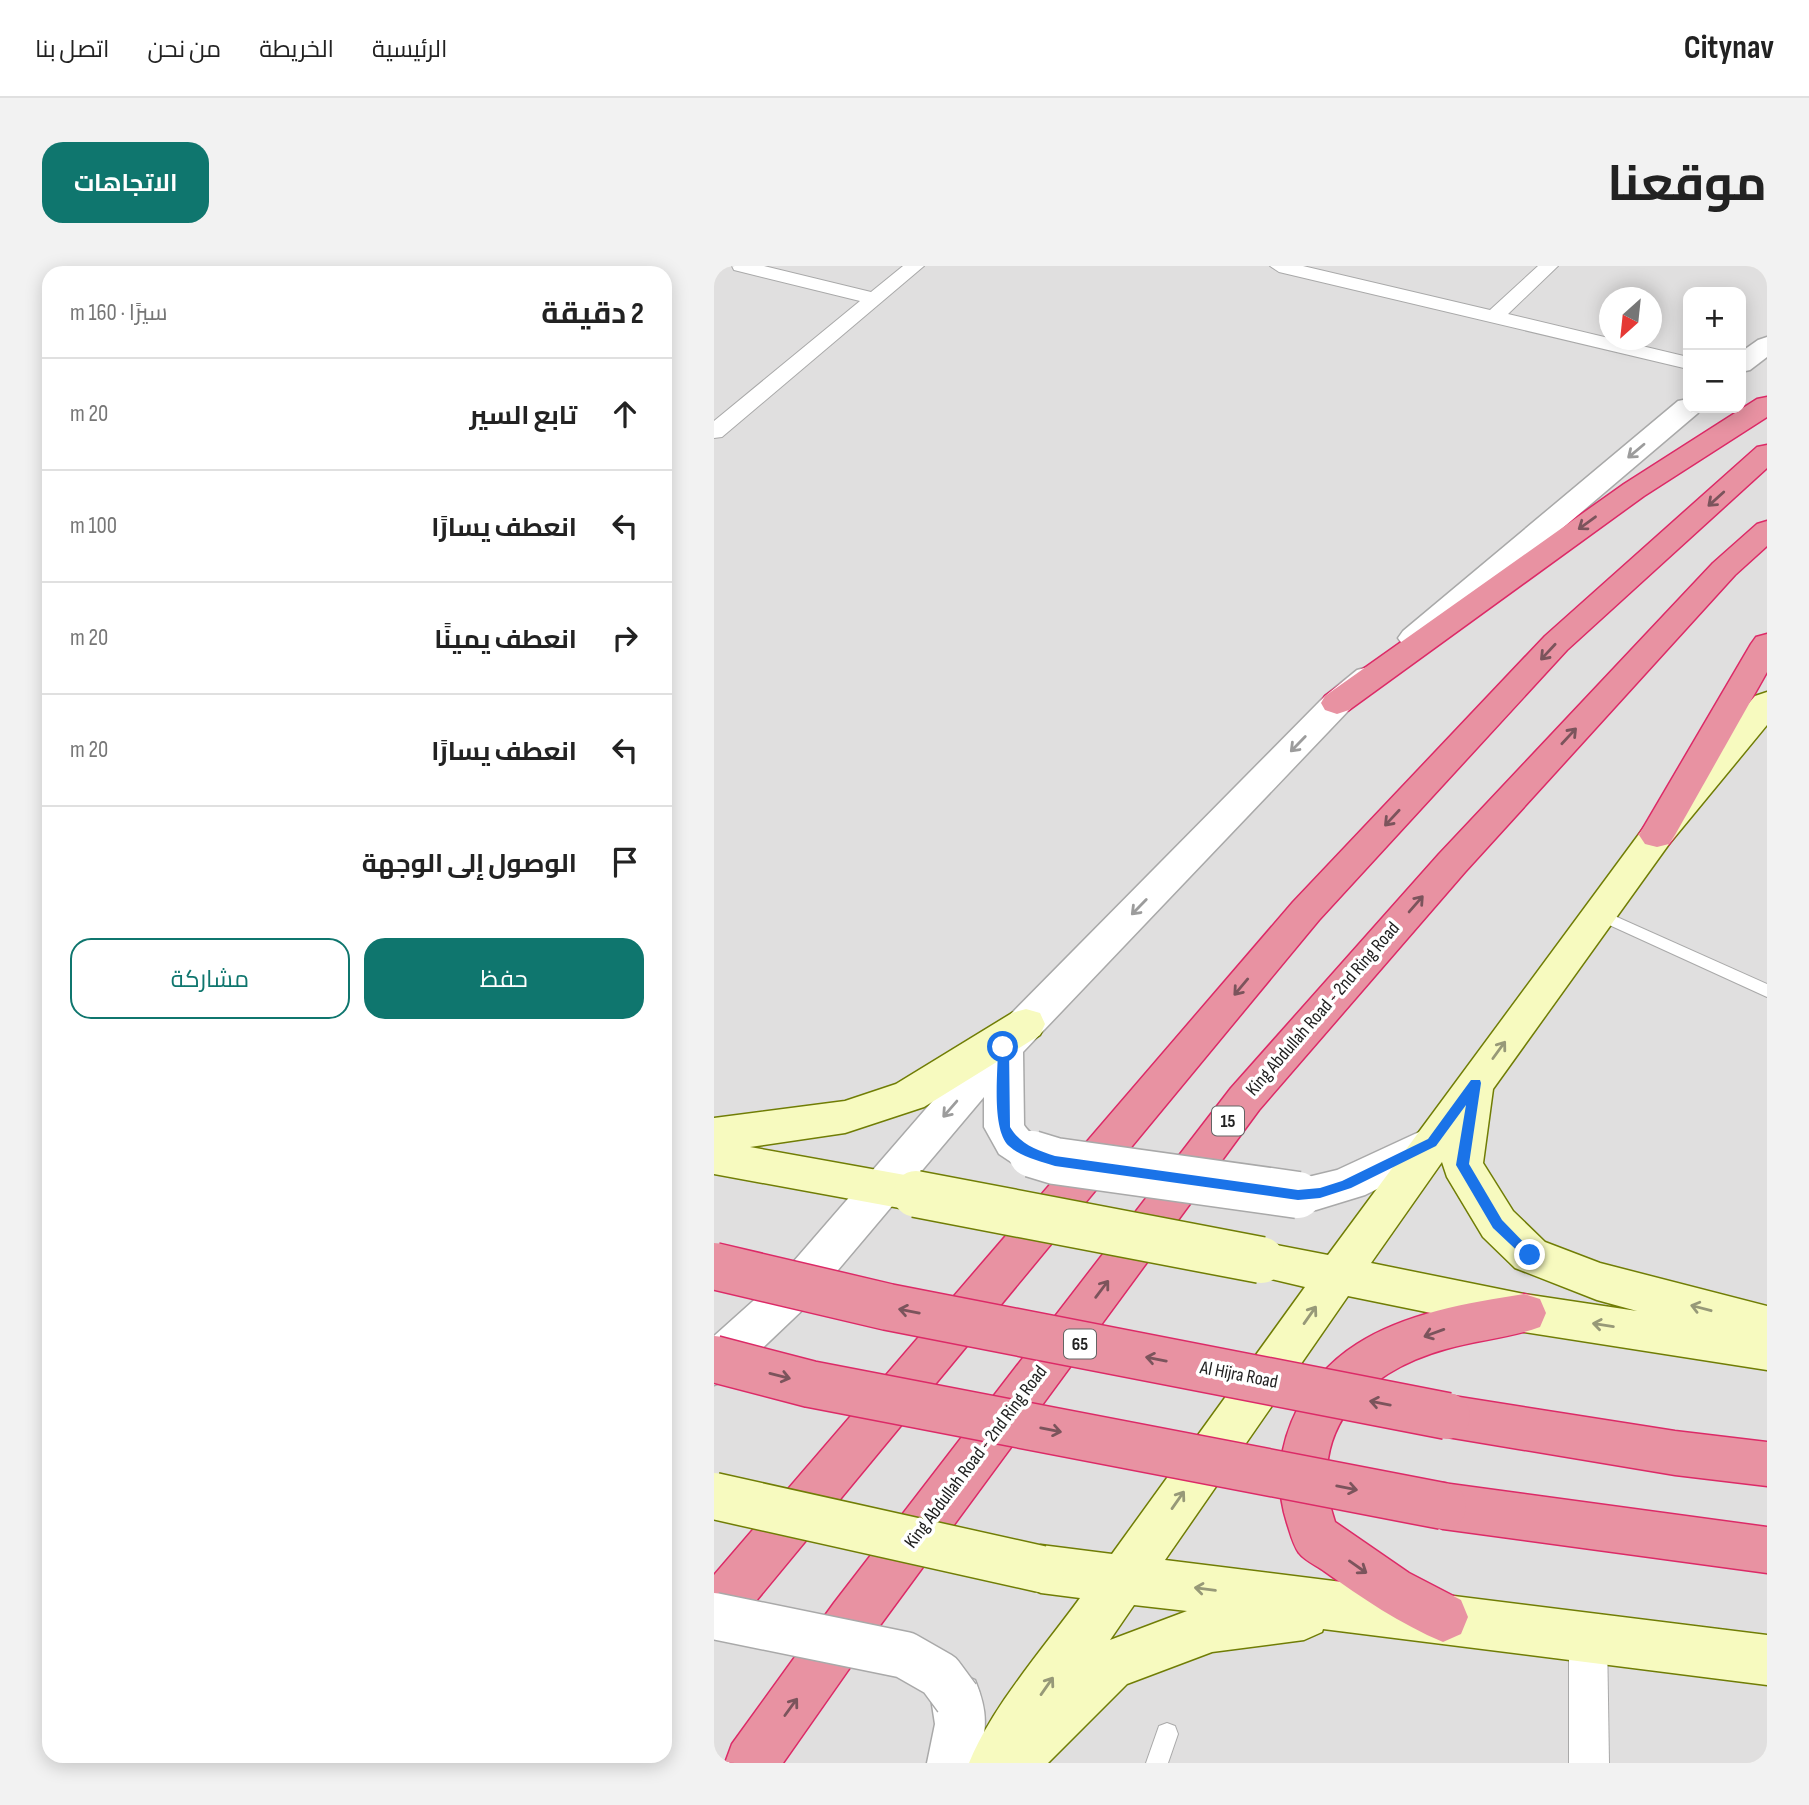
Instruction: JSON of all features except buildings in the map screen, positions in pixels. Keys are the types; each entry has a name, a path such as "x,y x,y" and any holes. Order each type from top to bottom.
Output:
{"highway":[{"path":"1337,703 1634,490 1767,405"},
{"path":"714,1614 1306,911 1556,643 1767,453"},
{"name":"King Abdullah Road - 2nd Ring Road","path":"751,1763 852,1621 1245,1099 1452,863 1724,569 1767,530"},
{"path":"1657,835 1767,644"},
{"name":"Al Hijra Road","path":"714,1266 888,1307 1447,1416 1675,1453 1767,1464"},
{"path":"1443,1618 1392,1590 1315,1537 1303,1486 1308,1432 1334,1387 1379,1352 1455,1325 1524,1313"},
{"path":"714,1359 810,1384 1443,1506 1767,1550"}],"main road":[{"path":"995,1763 1122,1579 1475,1083 1657,835 1767,703"},
{"path":"714,1135 845,1117 910,1096 1015,1036"},
{"path":"1475,1083 1462,1165 1498,1224 1530,1255 1597,1281 1767,1326"},
{"path":"714,1157 1261,1260 1524,1313 1767,1350"},
{"path":"714,1496 1041,1569 1767,1660"},
{"path":"1011,1763 1110,1665 1212,1627 1361,1608"}],"street":[{"path":"741,266 874,299"},
{"path":"714,432 915,266"},
{"path":"1279,266 1683,362"},
{"path":"1495,316 1549,266"},
{"path":"1746,360 1767,345"},
{"path":"714,1365 899,1191 1015,1036 1337,703 1683,411"},
{"path":"1015,1036 1004,1127 1013,1142 1032,1154 1055,1161 1298,1195 1320,1193 1346,1185 1432,1143"},
{"path":"714,1614 905,1655 940,1675 957,1698 961,1724 953,1763"},
{"path":"1588,1636 1589,1763"}],"lane":[{"path":"1599,915 1767,991"},
{"path":"1157,1763 1167,1734"}],"shaded area":[{"path":"714,266 1767,266 1767,1763 714,1763"}],"route":[{"path":"1003,1047 1004,1127 1013,1142 1032,1154 1055,1161 1298,1195 1320,1193 1346,1185 1432,1143 1475,1083 1462,1165 1498,1224 1530,1255"}]}
